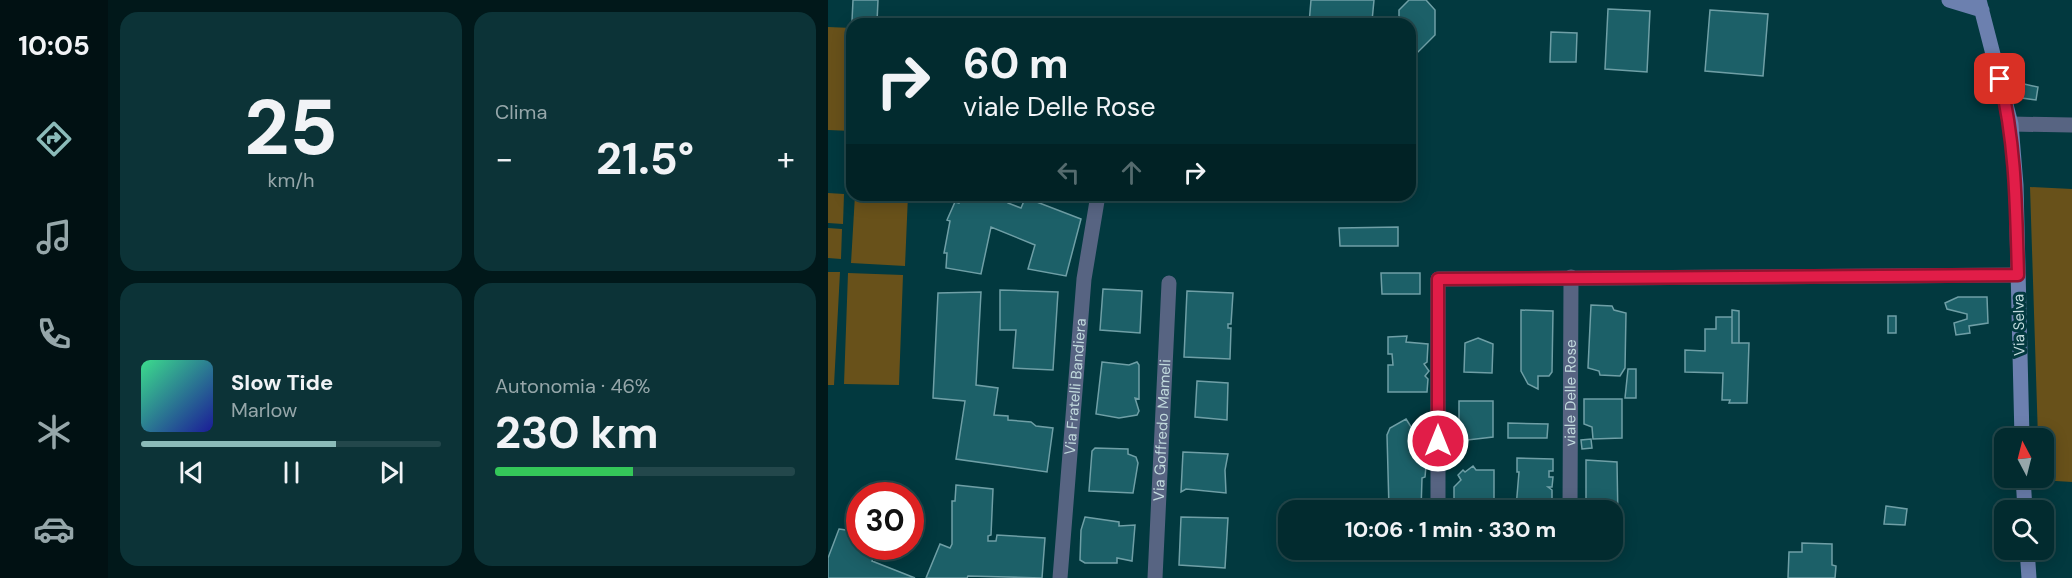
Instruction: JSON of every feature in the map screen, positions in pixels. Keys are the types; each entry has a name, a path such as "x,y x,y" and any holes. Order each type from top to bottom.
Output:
{"street":[{"path":"1948,0 1981,5"},
{"name":"Via Selva","path":"1981,5 2011,124 2016,185 2022,428"},
{"path":"2011,124 2072,125"},
{"name":"Via Fratelli Bandiera","path":"1060,578 1083,279 1097,201"},
{"path":"1438,500 1438,279 2018,275"},
{"name":"viale Delle Rose","path":"1570,500 1571,277"},
{"name":"Via Goffredo Mameli","path":"1155,578 1169,282"},
{"path":"2028,560 2029,578"}],"shaded area":[{"path":"828,27 846,28 846,131 828,130"},
{"path":"2030,187 2072,189 2072,482 2054,481 2054,428 2038,428"},
{"path":"828,193 844,194 843,224 828,223"},
{"path":"855,201 908,201 905,266 851,263"},
{"path":"828,228 842,229 841,259 828,258"},
{"path":"828,272 840,272 834,385 828,385"},
{"path":"848,273 903,275 899,385 844,384"}],"building":[{"path":"853,0 878,0 877,18 852,18"},
{"path":"1311,0 1374,0 1372,18 1310,18"},
{"path":"1409,0 1426,0 1435,10 1435,35 1416,54 1416,18 1399,18 1399,10"},
{"path":"1608,9 1650,11 1647,72 1605,69"},
{"path":"1710,10 1768,14 1763,76 1705,71"},
{"path":"1551,32 1577,33 1576,62 1550,62"},
{"path":"2024,84 2038,87 2036,100 2022,98"},
{"path":"960,201 1008,201 1008,203 1021,208 1024,201 1034,201 1081,219 1066,276 1028,269 1035,245 991,227 981,274 946,268 947,253 944,253 950,221 947,220 955,202 959,203"},
{"path":"1398,227 1398,246 1340,246 1339,228"},
{"path":"1381,273 1420,273 1420,294 1382,294"},
{"path":"1103,289 1142,291 1140,333 1100,330"},
{"path":"1000,290 1058,292 1053,370 1013,368 1016,330 1000,330"},
{"path":"1187,291 1233,293 1231,324 1228,324 1228,328 1231,328 1230,359 1184,357"},
{"path":"981,292 976,385 998,388 994,415 1008,416 1008,420 1031,422 1036,426 1053,428 1047,472 956,459 965,401 933,398 938,293"},
{"path":"1958,297 1987,297 1988,323 1969,326 1970,333 1956,335 1954,323 1967,319 1967,314 1947,309 1945,303"},
{"path":"1591,305 1612,306 1614,310 1626,313 1625,368 1620,376 1600,375 1599,371 1588,368"},
{"path":"1521,310 1553,311 1552,372 1549,376 1538,376 1538,389 1528,384 1521,371"},
{"path":"1732,310 1739,311 1739,343 1732,343"},
{"path":"1888,316 1896,316 1896,333 1888,333"},
{"path":"1716,317 1732,317 1732,343 1749,343 1747,403 1729,403 1730,400 1722,400 1723,373 1685,372 1685,350 1705,351 1705,329 1716,329"},
{"path":"1407,336 1406,342 1428,344 1427,362 1424,364 1429,371 1425,376 1428,379 1427,392 1388,392 1388,365 1393,365 1392,354 1388,354 1388,337"},
{"path":"1478,338 1493,344 1492,373 1464,372 1465,343"},
{"path":"1102,362 1129,365 1137,362 1139,365 1139,399 1135,398 1139,411 1137,415 1119,418 1096,414"},
{"path":"1628,369 1636,369 1636,398 1625,398"},
{"path":"1197,381 1228,383 1227,420 1195,417"},
{"path":"1584,399 1622,399 1622,438 1593,439 1592,427 1584,424"},
{"path":"1459,401 1493,401 1493,437 1459,441"},
{"path":"1406,419 1415,433 1420,429 1429,445 1422,450 1427,455 1425,477 1422,478 1421,500 1389,500 1387,435 1390,428"},
{"path":"1508,423 1548,424 1547,438 1508,438"},
{"path":"1591,439 1592,448 1582,449 1581,440"},
{"path":"1095,448 1128,449 1128,454 1136,457 1138,463 1133,493 1089,491 1092,451"},
{"path":"1183,452 1228,454 1225,470 1226,493 1186,489 1181,492"},
{"path":"1517,458 1553,459 1553,471 1549,471 1549,477 1553,477 1552,487 1548,487 1552,490 1552,500 1517,500 1519,472 1517,472"},
{"path":"1586,460 1617,462 1618,500 1586,500"},
{"path":"1473,466 1476,470 1494,470 1494,500 1454,500 1454,487 1461,480 1458,475 1463,470 1465,472"},
{"path":"956,485 993,489 991,535 988,536 988,541 996,541 997,535 1045,538 1042,578 968,576 967,578 926,578 940,544 950,548 952,544 952,501 955,501"},
{"path":"1886,506 1907,509 1905,525 1884,524"},
{"path":"1085,517 1119,522 1119,526 1135,525 1132,561 1117,558 1117,563 1085,563 1080,560 1081,530"},
{"path":"1181,517 1228,518 1225,568 1179,565"},
{"path":"839,529 846,530 846,560 872,560 915,578 828,578 828,558"},
{"path":"1802,543 1832,544 1832,565 1836,566 1835,578 1788,578 1789,552 1802,552"}],"route":[{"path":"1438,441 1438,279 2018,275 2016,185 2011,124 2000,79"}]}
